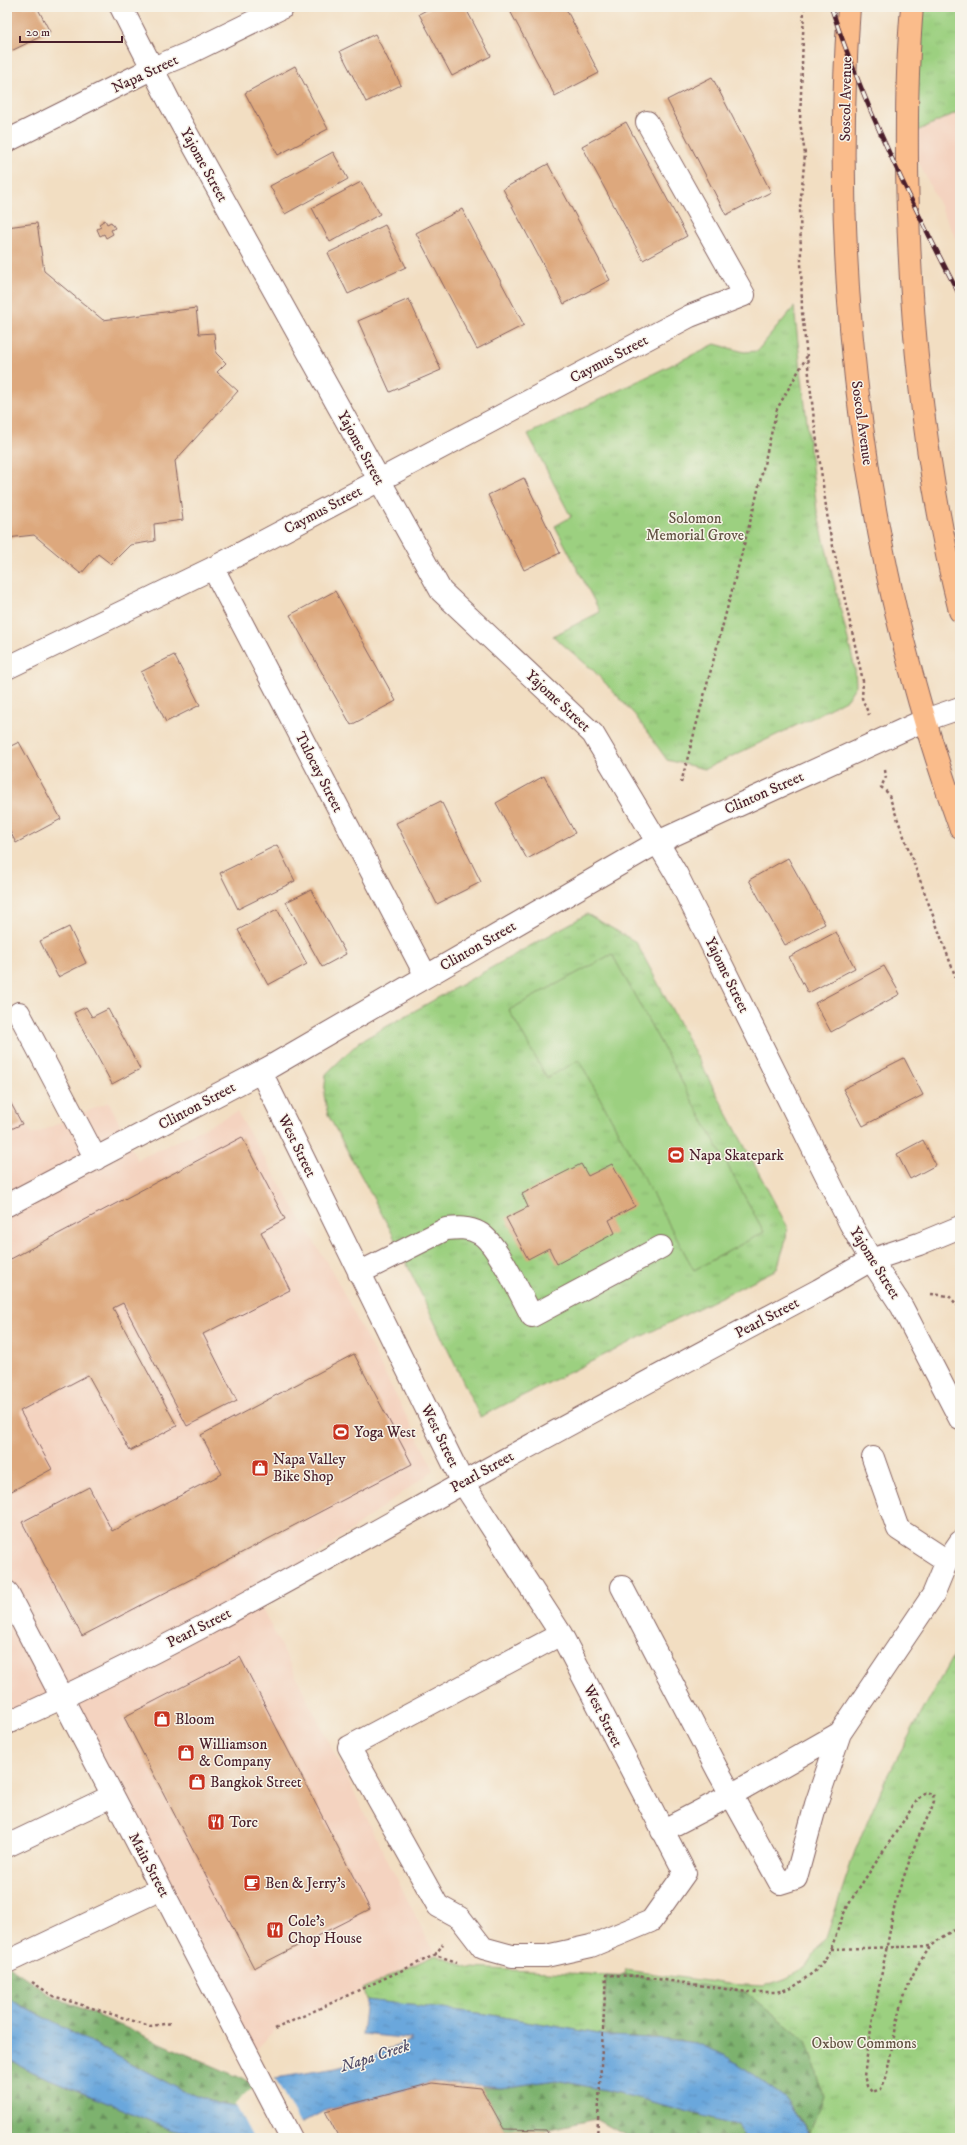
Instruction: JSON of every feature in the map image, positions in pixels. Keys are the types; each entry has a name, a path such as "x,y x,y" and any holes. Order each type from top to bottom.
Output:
{"main road":[{"name":"Soscol Avenue","path":"850,7 845,89 844,201 855,371 879,533 894,605 925,720 960,826"},
{"path":"912,7 906,144 912,304 928,459 960,611"}],"street":[{"name":"Yajome Street","path":"121,7 171,105 441,591 593,734 658,842 677,875 846,1216 870,1260 902,1307 960,1419"},
{"name":"Napa Street","path":"7,142 153,68 190,53 283,7"},
{"name":"Caymus Street","path":"7,668 213,568 690,316 744,295 647,122"},
{"name":"Tulocay Street","path":"213,568 426,976"},
{"name":"Clinton Street","path":"7,1205 96,1160 261,1072 658,842 925,720 960,708"},
{"path":"19,1013 96,1160"},
{"name":"West Street","path":"261,1072 463,1482 561,1634 684,1873 651,1921 590,1946 546,1956 512,1956 483,1948 460,1918 438,1906 349,1747 561,1634"},
{"name":"Pearl Street","path":"7,1723 62,1699 257,1598 463,1482 870,1260 919,1244 960,1227"},
{"path":"359,1273 446,1229 462,1228 479,1233 491,1242 532,1316 661,1248"},
{"path":"873,1458 898,1528 947,1561"},
{"path":"622,1587 731,1795 780,1883 796,1878 816,1804 840,1733 933,1594 947,1561 960,1542"},
{"name":"Main Street","path":"7,1592 291,2138"},
{"path":"662,1831 731,1795 840,1733"},
{"path":"7,1846 112,1796"},
{"path":"7,1962 161,1889"}],"path":[{"path":"804,7 800,122 805,154 800,207 800,264 807,356 829,528 856,644 863,681 862,698 871,721"},
{"path":"681,783 754,507 777,409 807,356"},
{"path":"886,777 881,788 888,793 960,989"},
{"path":"931,1294 949,1296 960,1308"},
{"path":"598,1974 637,1976 746,1992 776,1992 792,1988 814,1972 824,1960 831,1949 843,1915 853,1897 918,1799 925,1792 933,1794 934,1801 916,1842 896,1899 871,2029 864,2076 867,2086 872,2092 881,2089 886,2078 910,1979 918,1963 932,1946 953,1930 960,1928"},
{"path":"831,1949 932,1946"},
{"path":"275,2029 435,1955 464,1965"},
{"path":"597,2138 596,2119 606,1975"},
{"path":"27,1978 53,1996 150,2026 172,2023"}],"shaded area":[{"path":"960,111 960,247 906,136"},
{"path":"7,1088 32,1135 109,1102 137,1160 237,1112 337,1280 434,1470 257,1598 435,1955 275,2029 249,2058 62,1699 7,1723"}],"green space":[{"path":"912,7 960,7 960,111 906,136"},
{"name":"Solomon Memorial Grove","path":"794,307 817,511 855,669 856,685 847,699 812,718 705,769 667,760 635,715 593,670 553,636 600,612 555,526 571,517 528,434 715,344 744,352 757,351"},
{"path":"587,914 636,942 787,1226 786,1240 777,1269 480,1417 390,1229 328,1115 324,1095 326,1074 359,1042"},
{"name":"Napa Skatepark","path":"612,954 764,1232 694,1270 579,1060 547,1078 509,1010"},
{"name":"Oxbow Commons","path":"960,1643 960,2138 812,2138 810,2133 610,2036 486,2014 366,2000 363,1989 435,1955 471,1968 606,1975 603,2030 611,2035 625,1970 729,1984 763,1986 785,1979 805,1968 826,1938 855,1851 887,1776"},
{"path":"7,1965 53,1996 266,2089 236,2106 216,2103 181,2090 7,1998"},
{"path":"606,1975 637,1976 746,1992 806,2040 823,2095 810,2133 785,2098 725,2055 695,2043 668,2039 610,2036 603,2030"},
{"path":"7,2058 33,2072 172,2130 209,2138 156,2138 155,2135 149,2138 7,2138"},
{"path":"556,2080 619,2093 737,2125 746,2138 630,2138 596,2119 546,2130 504,2129 481,2088 501,2088"}],"water":[{"name":"Napa Creek","path":"7,1998 181,2090 216,2103 236,2106 270,2079 337,2068 366,2060 413,2039 362,2034 366,2000 486,2014 610,2036 668,2039 695,2043 725,2055 785,2098 812,2138 746,2138 737,2125 619,2093 556,2080 501,2088 433,2082 324,2111 274,2138 209,2138 172,2130 33,2072 7,2058"}],"pier":[{"path":"274,2076 301,2126 279,2138 253,2138 235,2104 246,2093 269,2077"}],"building":[{"path":"7,7 37,7 50,32 7,53"},
{"path":"432,7 465,7 491,56 452,76 419,14"},
{"path":"508,7 565,7 599,73 555,96"},
{"path":"375,34 401,85 366,102 340,51"},
{"path":"295,66 328,129 278,155 245,93"},
{"path":"712,77 771,192 726,215 667,100"},
{"path":"626,122 687,236 643,260 582,146"},
{"path":"333,152 348,179 285,214 270,186"},
{"path":"548,164 610,280 564,304 503,189"},
{"path":"361,182 380,214 330,242 312,208"},
{"path":"462,209 524,325 477,349 416,233"},
{"path":"105,220 107,224 111,222 115,228 111,230 113,234 106,238 104,234 100,236 97,229 101,227 99,224"},
{"path":"37,223 44,271 103,320 196,308 199,334 214,333 216,353 226,363 217,372 238,391 175,461 183,520 154,524 155,541 130,545 111,564 98,554 81,574 34,535 7,538 7,227"},
{"path":"385,225 406,267 348,294 328,253"},
{"path":"409,299 441,370 390,392 358,321"},
{"path":"524,478 560,553 524,570 488,495"},
{"path":"335,591 396,701 351,725 290,615"},
{"path":"174,655 200,705 166,722 141,672"},
{"path":"19,742 61,819 16,843 7,826 7,748"},
{"path":"544,776 575,833 527,859 496,803"},
{"path":"441,801 481,882 437,904 396,823"},
{"path":"277,845 295,881 238,909 220,873"},
{"path":"788,858 825,924 785,945 749,880"},
{"path":"311,890 346,954 322,967 286,902"},
{"path":"277,909 307,964 268,985 238,930"},
{"path":"69,927 86,963 58,977 40,941"},
{"path":"836,932 855,968 808,993 789,957"},
{"path":"884,966 900,994 831,1032 815,1003"},
{"path":"86,1007 92,1017 108,1009 140,1069 112,1084 74,1013"},
{"path":"904,1058 923,1095 863,1126 843,1089"},
{"path":"7,1096 22,1124 7,1131"},
{"path":"242,1137 285,1219 261,1232 290,1290 203,1334 237,1401 187,1426 123,1303 113,1308 177,1426 130,1451 88,1375 20,1411 52,1469 8,1493 7,1261"},
{"path":"923,1140 936,1165 910,1179 897,1154"},
{"path":"581,1164 588,1176 612,1164 635,1206 609,1220 615,1233 557,1264 549,1248 528,1259 506,1218 528,1207 522,1194"},
{"path":"354,1354 412,1464 82,1636 22,1522 89,1487 112,1531 222,1474 201,1435"},
{"path":"240,1657 370,1909 254,1968 124,1717"},
{"path":"432,2083 481,2088 504,2129 546,2130 551,2138 339,2138 325,2111"}],"railway":[{"path":"831,7 844,45 890,154 960,296"}],"place":[{"name":"Napa Skatepark","path":"676,1155"},
{"name":"Yoga West","path":"341,1432"},
{"name":"Napa Valley Bike Shop","path":"260,1468"},
{"name":"Bloom","path":"162,1719"},
{"name":"Williamson & Company","path":"186,1753"},
{"name":"Bangkok Street","path":"197,1782"},
{"name":"Torc","path":"216,1822"},
{"name":"Ben & Jerry's","path":"252,1883"},
{"name":"Cole's Chop House","path":"275,1930"}]}
